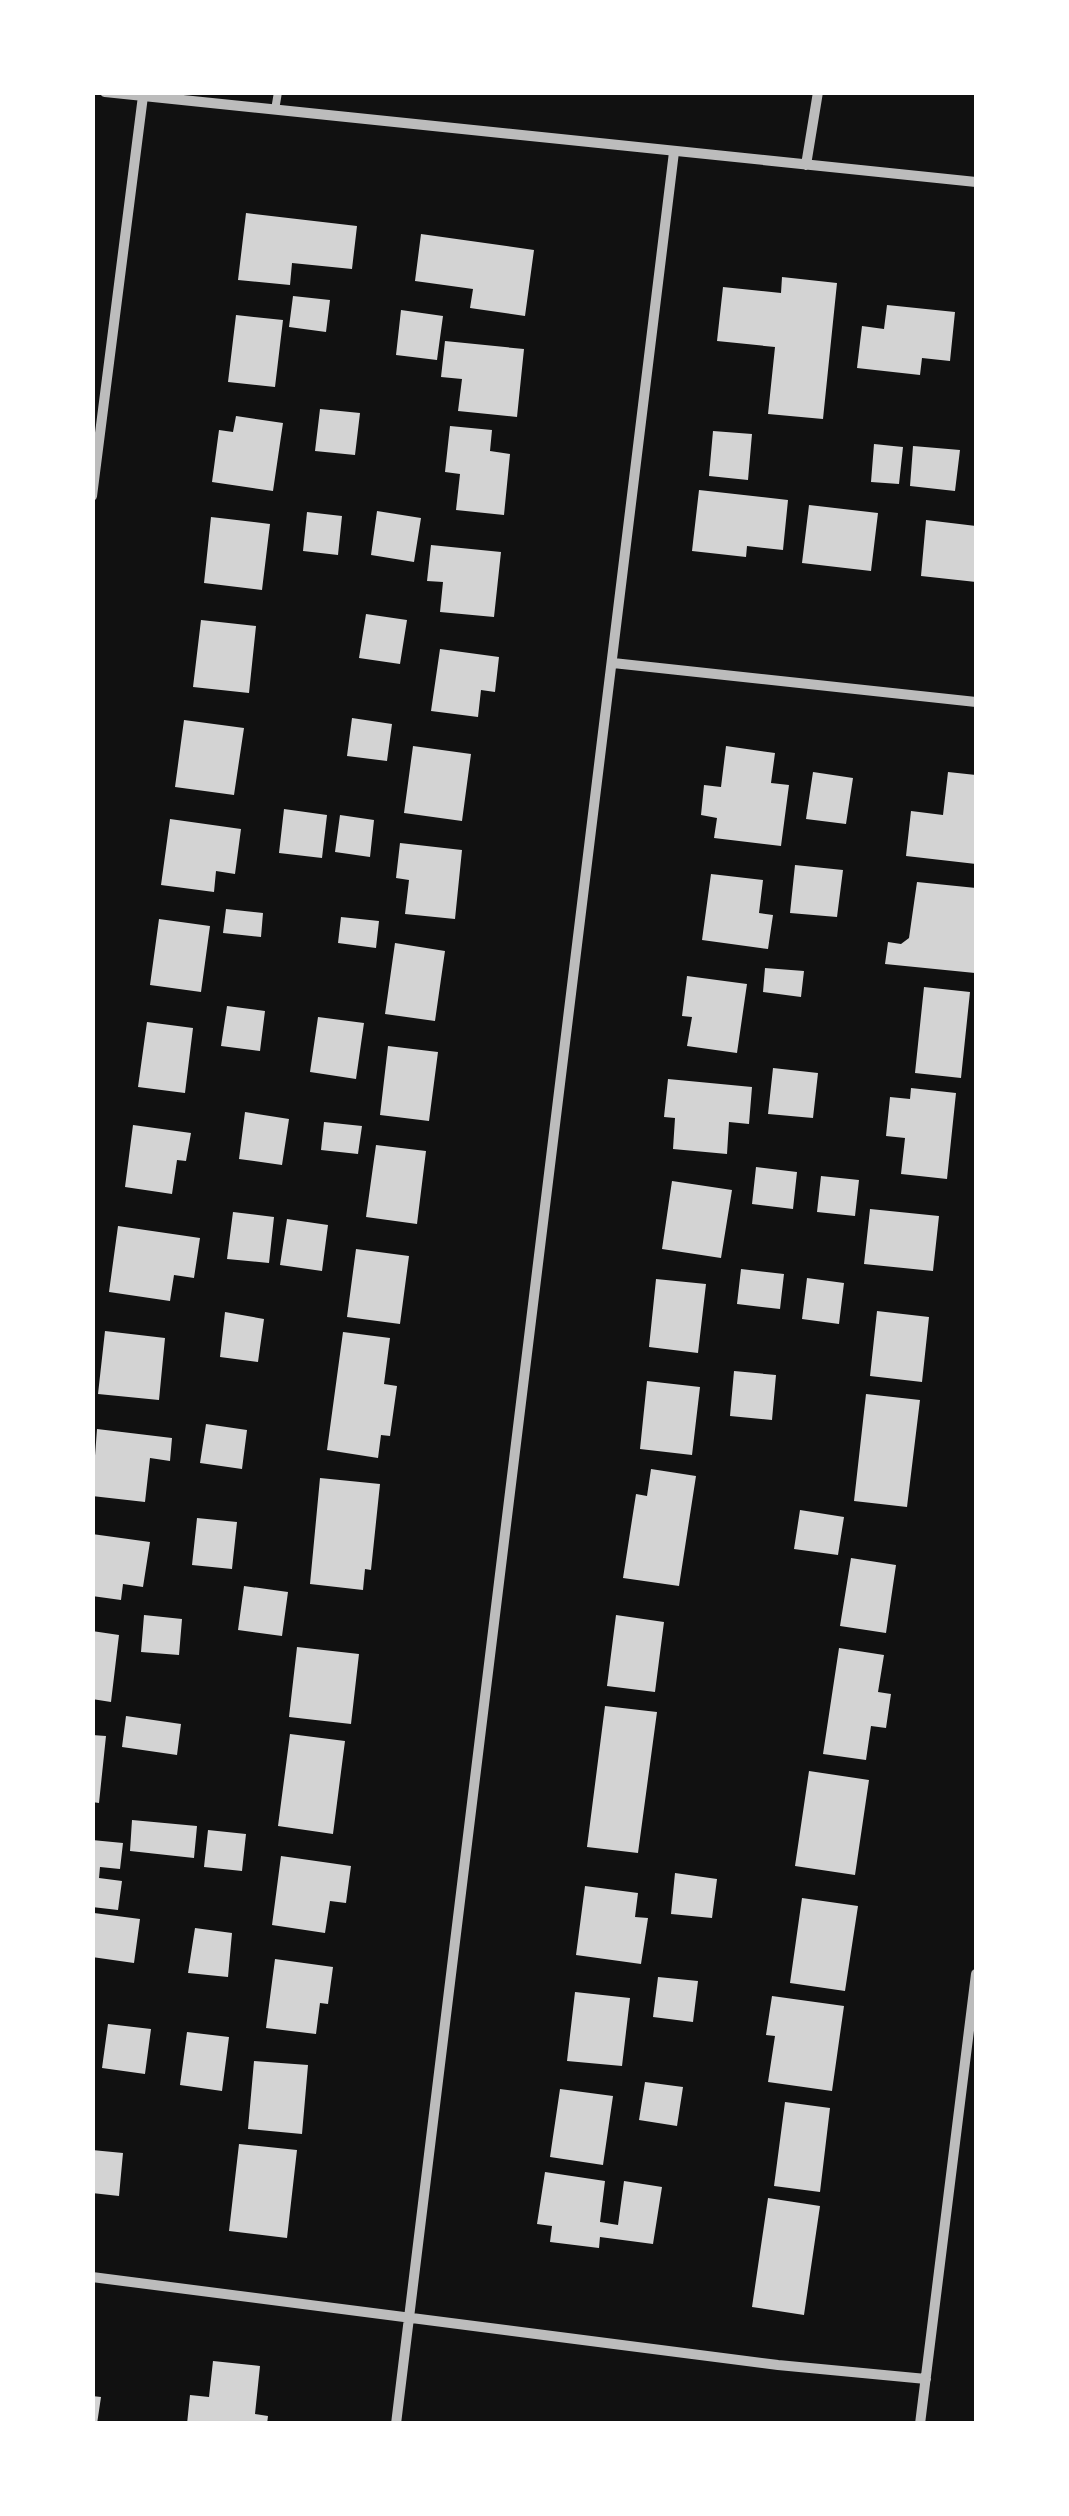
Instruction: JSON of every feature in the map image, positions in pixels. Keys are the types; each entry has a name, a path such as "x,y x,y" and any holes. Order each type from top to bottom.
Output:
{"street":[{"path":"105,92 976,182"},
{"path":"806,165 818,92"},
{"path":"92,496 143,96"},
{"path":"396,2424 674,152"},
{"path":"613,663 976,702"},
{"path":"920,2424 976,1974"},
{"path":"92,2277 778,2366 926,2379"}],"lane":[{"path":"275,110 278,92"}],"building":[{"path":"246,213 357,226 352,269 292,263 290,285 238,280"},
{"path":"421,234 534,250 525,316 470,308 473,289 415,281"},
{"path":"782,277 837,283 823,419 768,414 775,347 717,341 723,287 781,293"},
{"path":"293,296 330,300 326,332 289,327"},
{"path":"887,305 955,312 950,361 922,358 920,375 857,368 862,326 884,329"},
{"path":"401,310 443,316 437,360 396,355"},
{"path":"236,315 283,320 275,387 228,382"},
{"path":"445,341 524,349 517,417 458,411 462,379 441,377"},
{"path":"320,409 360,413 355,455 315,451"},
{"path":"236,416 283,423 273,491 212,482 219,430 233,432"},
{"path":"450,426 492,430 490,451 510,454 504,515 456,510 460,474 445,472"},
{"path":"713,431 752,434 748,480 709,476"},
{"path":"874,444 903,447 899,484 871,482"},
{"path":"913,446 960,450 955,491 910,486"},
{"path":"699,490 788,500 783,550 747,546 746,557 692,551"},
{"path":"809,505 878,513 871,571 802,563"},
{"path":"377,511 421,518 414,562 371,555"},
{"path":"307,512 342,516 338,555 303,551"},
{"path":"211,517 270,524 262,590 204,583"},
{"path":"926,520 976,526 976,582 921,576"},
{"path":"431,545 501,552 494,617 440,612 443,582 427,581"},
{"path":"366,614 407,620 400,664 359,658"},
{"path":"201,620 256,626 249,693 193,687"},
{"path":"440,649 499,657 495,692 481,690 478,717 431,711"},
{"path":"352,718 392,724 387,761 347,756"},
{"path":"184,720 244,728 234,795 175,787"},
{"path":"413,746 471,754 462,821 404,813"},
{"path":"726,746 775,753 771,783 789,785 781,846 714,838 717,818 701,815 704,785 721,787"},
{"path":"813,772 853,778 846,824 806,819"},
{"path":"948,772 976,775 976,864 906,856 911,811 943,815"},
{"path":"284,809 327,815 322,858 279,853"},
{"path":"340,815 374,820 370,857 335,852"},
{"path":"170,819 241,829 235,874 216,871 214,892 161,885"},
{"path":"400,843 462,850 455,919 405,914 409,880 396,878"},
{"path":"795,865 843,870 837,917 790,913"},
{"path":"711,874 763,880 759,913 773,915 768,949 702,940"},
{"path":"917,882 976,888 975,973 885,964 888,942 901,944 909,938"},
{"path":"226,909 263,913 261,937 223,933"},
{"path":"341,917 379,921 376,948 338,943"},
{"path":"159,919 210,926 201,992 150,985"},
{"path":"395,943 445,951 435,1021 385,1014"},
{"path":"765,968 804,971 801,997 763,992"},
{"path":"687,976 747,984 737,1053 687,1046 692,1017 682,1016"},
{"path":"924,987 970,992 961,1078 915,1073"},
{"path":"227,1006 265,1011 260,1051 221,1046"},
{"path":"318,1017 364,1023 356,1079 310,1072"},
{"path":"147,1022 193,1028 185,1093 138,1087"},
{"path":"388,1046 438,1052 429,1121 380,1115"},
{"path":"773,1068 818,1073 813,1118 768,1114"},
{"path":"668,1079 752,1087 749,1124 729,1122 727,1154 673,1149 675,1118 664,1117"},
{"path":"911,1088 956,1093 947,1179 901,1174 905,1138 886,1136 890,1097 910,1099"},
{"path":"245,1112 289,1119 282,1165 239,1159"},
{"path":"324,1122 362,1126 358,1154 321,1150"},
{"path":"133,1125 191,1133 186,1161 177,1160 172,1194 125,1187"},
{"path":"376,1145 426,1151 417,1224 366,1217"},
{"path":"756,1167 797,1172 793,1209 752,1204"},
{"path":"821,1176 859,1180 855,1216 817,1212"},
{"path":"672,1181 732,1190 721,1258 662,1249"},
{"path":"870,1209 939,1216 933,1271 864,1264"},
{"path":"233,1212 274,1217 269,1263 227,1259"},
{"path":"287,1219 328,1225 322,1271 280,1265"},
{"path":"118,1226 200,1238 194,1278 174,1275 170,1301 109,1292"},
{"path":"356,1249 409,1256 400,1324 347,1317"},
{"path":"741,1269 784,1274 780,1309 737,1304"},
{"path":"807,1278 844,1283 839,1324 802,1319"},
{"path":"656,1279 706,1284 698,1353 649,1347"},
{"path":"877,1311 929,1317 922,1382 870,1376"},
{"path":"225,1312 264,1319 258,1362 220,1357"},
{"path":"105,1331 165,1338 159,1400 98,1394"},
{"path":"343,1332 390,1338 384,1384 397,1386 390,1436 381,1435 378,1458 327,1450"},
{"path":"734,1371 776,1375 772,1420 730,1416"},
{"path":"647,1381 700,1387 692,1455 640,1449"},
{"path":"866,1394 920,1400 907,1507 854,1501"},
{"path":"206,1424 247,1430 242,1469 200,1463"},
{"path":"97,1429 172,1438 170,1461 150,1458 145,1502 92,1496"},
{"path":"651,1469 696,1476 679,1586 623,1578 636,1494 647,1496"},
{"path":"320,1478 380,1484 371,1570 365,1569 363,1590 310,1584"},
{"path":"800,1510 844,1517 838,1555 794,1549"},
{"path":"197,1518 237,1522 232,1569 192,1565"},
{"path":"92,1534 150,1542 143,1587 123,1584 121,1600 92,1596"},
{"path":"851,1558 896,1565 886,1633 840,1626"},
{"path":"244,1586 288,1592 282,1636 238,1630"},
{"path":"144,1615 182,1619 179,1655 141,1652"},
{"path":"616,1615 664,1622 655,1692 607,1686"},
{"path":"92,1631 119,1635 111,1702 92,1699"},
{"path":"297,1647 359,1654 351,1724 289,1717"},
{"path":"839,1648 884,1655 878,1692 891,1694 886,1728 871,1726 866,1760 823,1754"},
{"path":"605,1706 657,1712 638,1853 587,1847"},
{"path":"126,1716 181,1724 177,1755 122,1747"},
{"path":"290,1734 345,1741 333,1834 278,1826"},
{"path":"92,1735 106,1736 99,1803 92,1802"},
{"path":"809,1771 869,1780 855,1875 795,1866"},
{"path":"132,1820 197,1826 194,1858 130,1851"},
{"path":"208,1830 246,1834 242,1871 204,1867"},
{"path":"92,1840 123,1843 120,1869 100,1867 99,1878 122,1881 118,1910 92,1907"},
{"path":"281,1856 351,1866 346,1903 330,1901 325,1933 272,1925"},
{"path":"675,1873 717,1879 712,1918 671,1914"},
{"path":"585,1886 638,1893 635,1917 648,1918 641,1964 576,1955"},
{"path":"802,1898 858,1906 845,1991 790,1983"},
{"path":"94,1913 140,1919 134,1963 92,1957"},
{"path":"195,1928 232,1933 228,1977 188,1973"},
{"path":"275,1959 333,1967 328,2004 320,2003 316,2034 266,2028"},
{"path":"658,1977 698,1981 693,2022 653,2017"},
{"path":"575,1992 630,1998 622,2066 567,2061"},
{"path":"772,1996 844,2006 832,2091 768,2082 775,2036 766,2035"},
{"path":"108,2024 151,2029 145,2074 102,2068"},
{"path":"187,2032 229,2037 222,2091 180,2085"},
{"path":"254,2061 308,2065 302,2134 248,2129"},
{"path":"645,2082 683,2087 677,2126 639,2120"},
{"path":"560,2089 613,2096 603,2165 550,2157"},
{"path":"785,2102 830,2108 820,2192 774,2186"},
{"path":"239,2144 297,2150 287,2238 229,2231"},
{"path":"92,2150 123,2153 119,2196 92,2193"},
{"path":"545,2172 605,2181 600,2222 618,2225 624,2181 662,2187 653,2244 600,2237 599,2248 550,2242 552,2226 537,2224"},
{"path":"768,2198 820,2206 804,2315 752,2307"},
{"path":"213,2361 260,2366 255,2414 268,2416 267,2424 187,2424 190,2395 209,2397"},
{"path":"92,2396 101,2397 97,2424 92,2424"}]}
